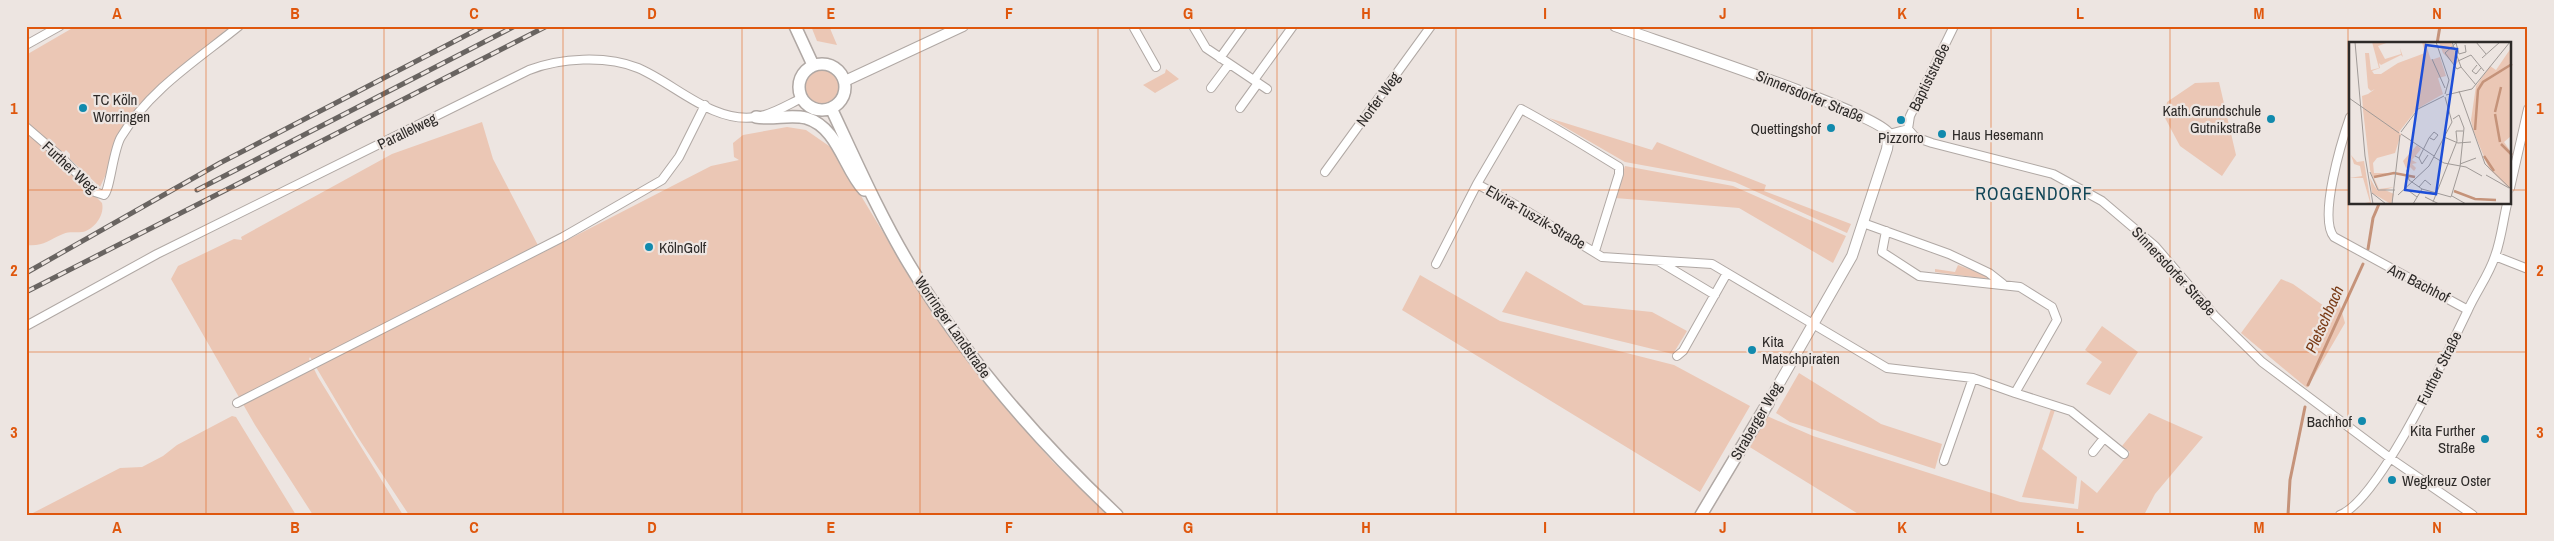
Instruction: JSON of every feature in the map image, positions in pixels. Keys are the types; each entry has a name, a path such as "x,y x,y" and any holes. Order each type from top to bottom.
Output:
{"main road":[{"path":"795,26 813,65"},
{"path":"828,64 841,73 845,80 843,97 831,108 814,109 802,98 799,83 802,76 813,65 828,64"},
{"name":"Worringer Landstraße","path":"831,108 874,200 910,265 973,358 1048,448 1117,515"},
{"path":"756,118 771,120 793,117 807,118 818,124 829,135 858,184 874,200"},
{"name":"Straberger Weg","path":"1701,515 1768,403"}],"street":[{"path":"26,45 60,26"},
{"name":"Further Weg","path":"26,127 62,158 95,192 104,195 108,188 113,156 130,122 159,90 239,26"},
{"path":"845,80 963,26"},
{"path":"1220,58 1243,26"},
{"path":"1240,108 1293,26"},
{"name":"Norfer Weg","path":"1325,172 1431,26"},
{"name":"Sinnersdorfer Straße","path":"1615,26 1793,89 1877,123 1889,134"},
{"name":"Baptiststraße","path":"1908,129 1910,116 1954,26"},
{"path":"1135,27 1156,67"},
{"path":"1194,27 1206,48 1267,89"},
{"name":"Parallelweg","path":"26,326 166,250 529,70 549,62 596,59 637,67 705,105 739,118 756,118 775,112 802,98"},
{"path":"1211,88 1229,64"},
{"path":"237,403 563,237 662,180 679,157 705,105"},
{"name":"Elvira-Tuszik-Straße","path":"1436,264 1477,184 1521,109 1566,132 1579,144 1618,168 1619,174 1594,251"},
{"path":"2512,179 2528,109"},
{"name":"Am Bachhof","path":"2349,120 2332,180 2329,226 2334,237 2468,310"},
{"path":"1889,134 1908,129"},
{"name":"Sinnersdorfer Straße","path":"1908,129 1915,137 1932,143 2053,174 2102,202 2155,246 2215,316 2262,362 2390,458 2473,515"},
{"name":"Straberger Weg","path":"1768,403 1811,324 1852,256 1887,149 1889,134"},
{"name":"Elvira-Tuszik-Straße","path":"1477,184 1602,257 1660,262 1705,262 1727,273 1887,368 1973,378 2071,411 2124,454"},
{"name":"Further Straße","path":"2340,515 2354,507 2363,498 2390,458 2440,369 2495,256 2507,205"},
{"path":"1863,223 1949,254 1989,273 2003,284"},
{"path":"1886,231 1882,252 1919,276 1986,285 2003,284 2020,287 2052,307 2057,320 2015,393"},
{"path":"2495,256 2528,269"},
{"path":"1660,262 1715,295"},
{"path":"1677,356 1683,351 1727,273"},
{"path":"1944,462 1973,378"},
{"path":"2093,452 2104,438"}],"shaded area":[{"name":"TC Köln Worringen","path":"76,26 235,26 134,114 100,187 70,159 70,154 66,150 63,153 26,122 26,55"},
{"path":"811,26 829,26 837,45 817,41"},
{"path":"1166,69 1179,79 1155,93 1143,85 1165,73"},
{"path":"823,70 830,71 836,75 840,81 840,95 836,101 830,105 823,106 816,105 810,101 806,95 805,88 806,81 810,75 816,71"},
{"path":"2219,82 2236,155 2222,176 2180,146 2165,118 2167,102 2195,83"},
{"path":"1549,118 1652,150 1657,142 1766,185 1764,191 1851,224 1847,233 1735,182 1625,162"},
{"path":"482,122 493,159 542,253 711,166 739,160 734,157 733,143 743,135 787,127 806,130 832,148 926,303 1000,401 1053,462 1108,515 409,515 357,436 310,357 309,359 318,377 403,515 313,515 255,425 171,279 178,266 234,239 242,240 241,237 392,154"},
{"path":"26,131 58,158 102,203 100,217 91,228 82,232 66,233 41,244 26,245"},
{"path":"1625,166 1733,186 1846,236 1833,263 1739,208 1615,198"},
{"path":"1958,265 1988,276 1988,279 1935,272 1935,269 1955,272"},
{"path":"1526,271 1584,305 1652,312 1687,331 1673,354 1502,312"},
{"path":"1420,275 1500,321 1674,365 1750,406 1700,492 1402,310"},
{"path":"2281,279 2293,284 2324,306 2339,302 2345,323 2307,388 2241,333"},
{"path":"2102,326 2138,352 2110,395 2086,384 2102,362 2085,350"},
{"path":"1799,373 1881,424 1942,444 1935,469 1790,422 1776,413"},
{"path":"2051,409 2055,410 2042,449 2077,477 2074,504 2022,497"},
{"path":"2149,413 2203,437 2155,494 2144,515 1860,515 1748,446 1767,416 1813,436 2020,502 2078,509 2081,480 2097,493 2130,452 2122,446"},
{"path":"232,416 236,417 296,515 29,515 120,468 142,467 163,456 177,445"}],"waterway":[{"name":"Pletschbach","path":"2437,42 2440,26"},
{"name":"Pletschbach","path":"2368,249 2373,218 2379,205"},
{"name":"Pletschbach","path":"2308,385 2363,264"},
{"name":"Pletschbach","path":"2288,515 2290,480 2305,407"}],"railway":[{"path":"26,273 220,163 484,26"},
{"path":"197,190 515,26"},
{"path":"26,292 547,26"}],"place":[{"name":"TC Köln Worringen","path":"83,108"},
{"name":"Kath.Grundschule Gutnikstraße","path":"2271,119"},
{"name":"Pizzorro","path":"1901,120"},
{"name":"Quettingshof","path":"1831,128"},
{"name":"Haus Hesemann","path":"1942,134"},
{"name":"KölnGolf","path":"649,247"},
{"name":"Kita Matschpiraten","path":"1752,350"},
{"name":"Bachhof","path":"2362,421"},
{"name":"Kita Further Straße","path":"2485,439"},
{"name":"Wegkreuz Oster","path":"2392,480"}],"district":[{"name":"ROGGENDORF","path":"2034,193"}]}
